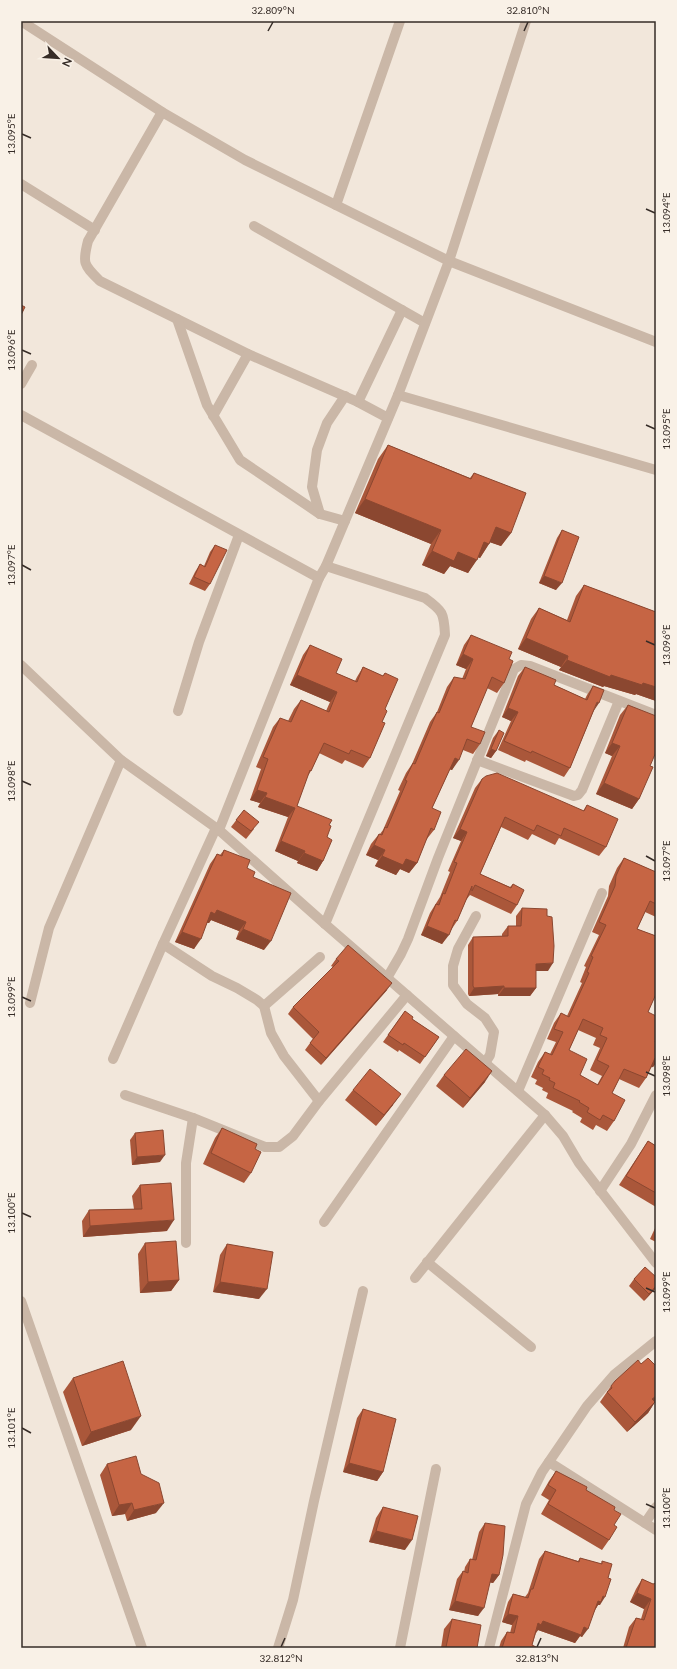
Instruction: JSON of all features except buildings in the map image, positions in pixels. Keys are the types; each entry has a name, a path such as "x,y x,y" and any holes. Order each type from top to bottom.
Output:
{"street":[{"path":"21,21 162,112 245,160 448,261 656,342"},
{"path":"336,205 400,21"},
{"path":"113,1060 163,944 218,829 319,578 326,566 398,395 448,261 526,21"},
{"path":"162,112 88,241 84,258 88,269 100,281 248,354 345,396 388,418"},
{"path":"21,184 95,230"},
{"path":"254,226 425,322"},
{"path":"358,402 402,310"},
{"path":"177,319 207,405 240,460 320,514 345,521"},
{"path":"213,416 248,354"},
{"path":"21,384 32,365"},
{"path":"398,395 656,470"},
{"path":"320,514 312,487 317,450 327,423 345,396"},
{"path":"21,415 319,578"},
{"path":"178,711 199,642 239,535"},
{"path":"325,924 445,635 444,616 437,606 425,598 326,566"},
{"path":"21,665 120,760 218,829 325,924 545,1114 563,1136 579,1164 656,1264"},
{"path":"387,978 402,954 438,858 514,669 521,665 530,666 656,715"},
{"path":"477,760 574,796 578,795 582,790 619,701"},
{"path":"30,1004 49,928 120,760"},
{"path":"518,1091 602,893"},
{"path":"476,916 458,949 452,966 453,984 467,1004 485,1018 494,1032 490,1055 485,1062"},
{"path":"163,944 212,976 237,988 264,1006 271,1033 284,1056 319,1101"},
{"path":"264,1006 320,958"},
{"path":"125,1095 193,1118 265,1147 279,1147 293,1136 319,1101 407,995"},
{"path":"324,1222 454,1036"},
{"path":"600,1191 631,1144 656,1095"},
{"path":"415,1278 545,1114"},
{"path":"186,1243 186,1163 193,1118"},
{"path":"427,1262 531,1348"},
{"path":"278,1648 293,1600 314,1501 363,1291"},
{"path":"21,1301 142,1648"},
{"path":"489,1648 526,1504 542,1472 587,1406 605,1385 614,1375 656,1341"},
{"path":"549,1462 656,1530"},
{"path":"400,1648 436,1469"},
{"path":"645,1523 656,1507"}]}
